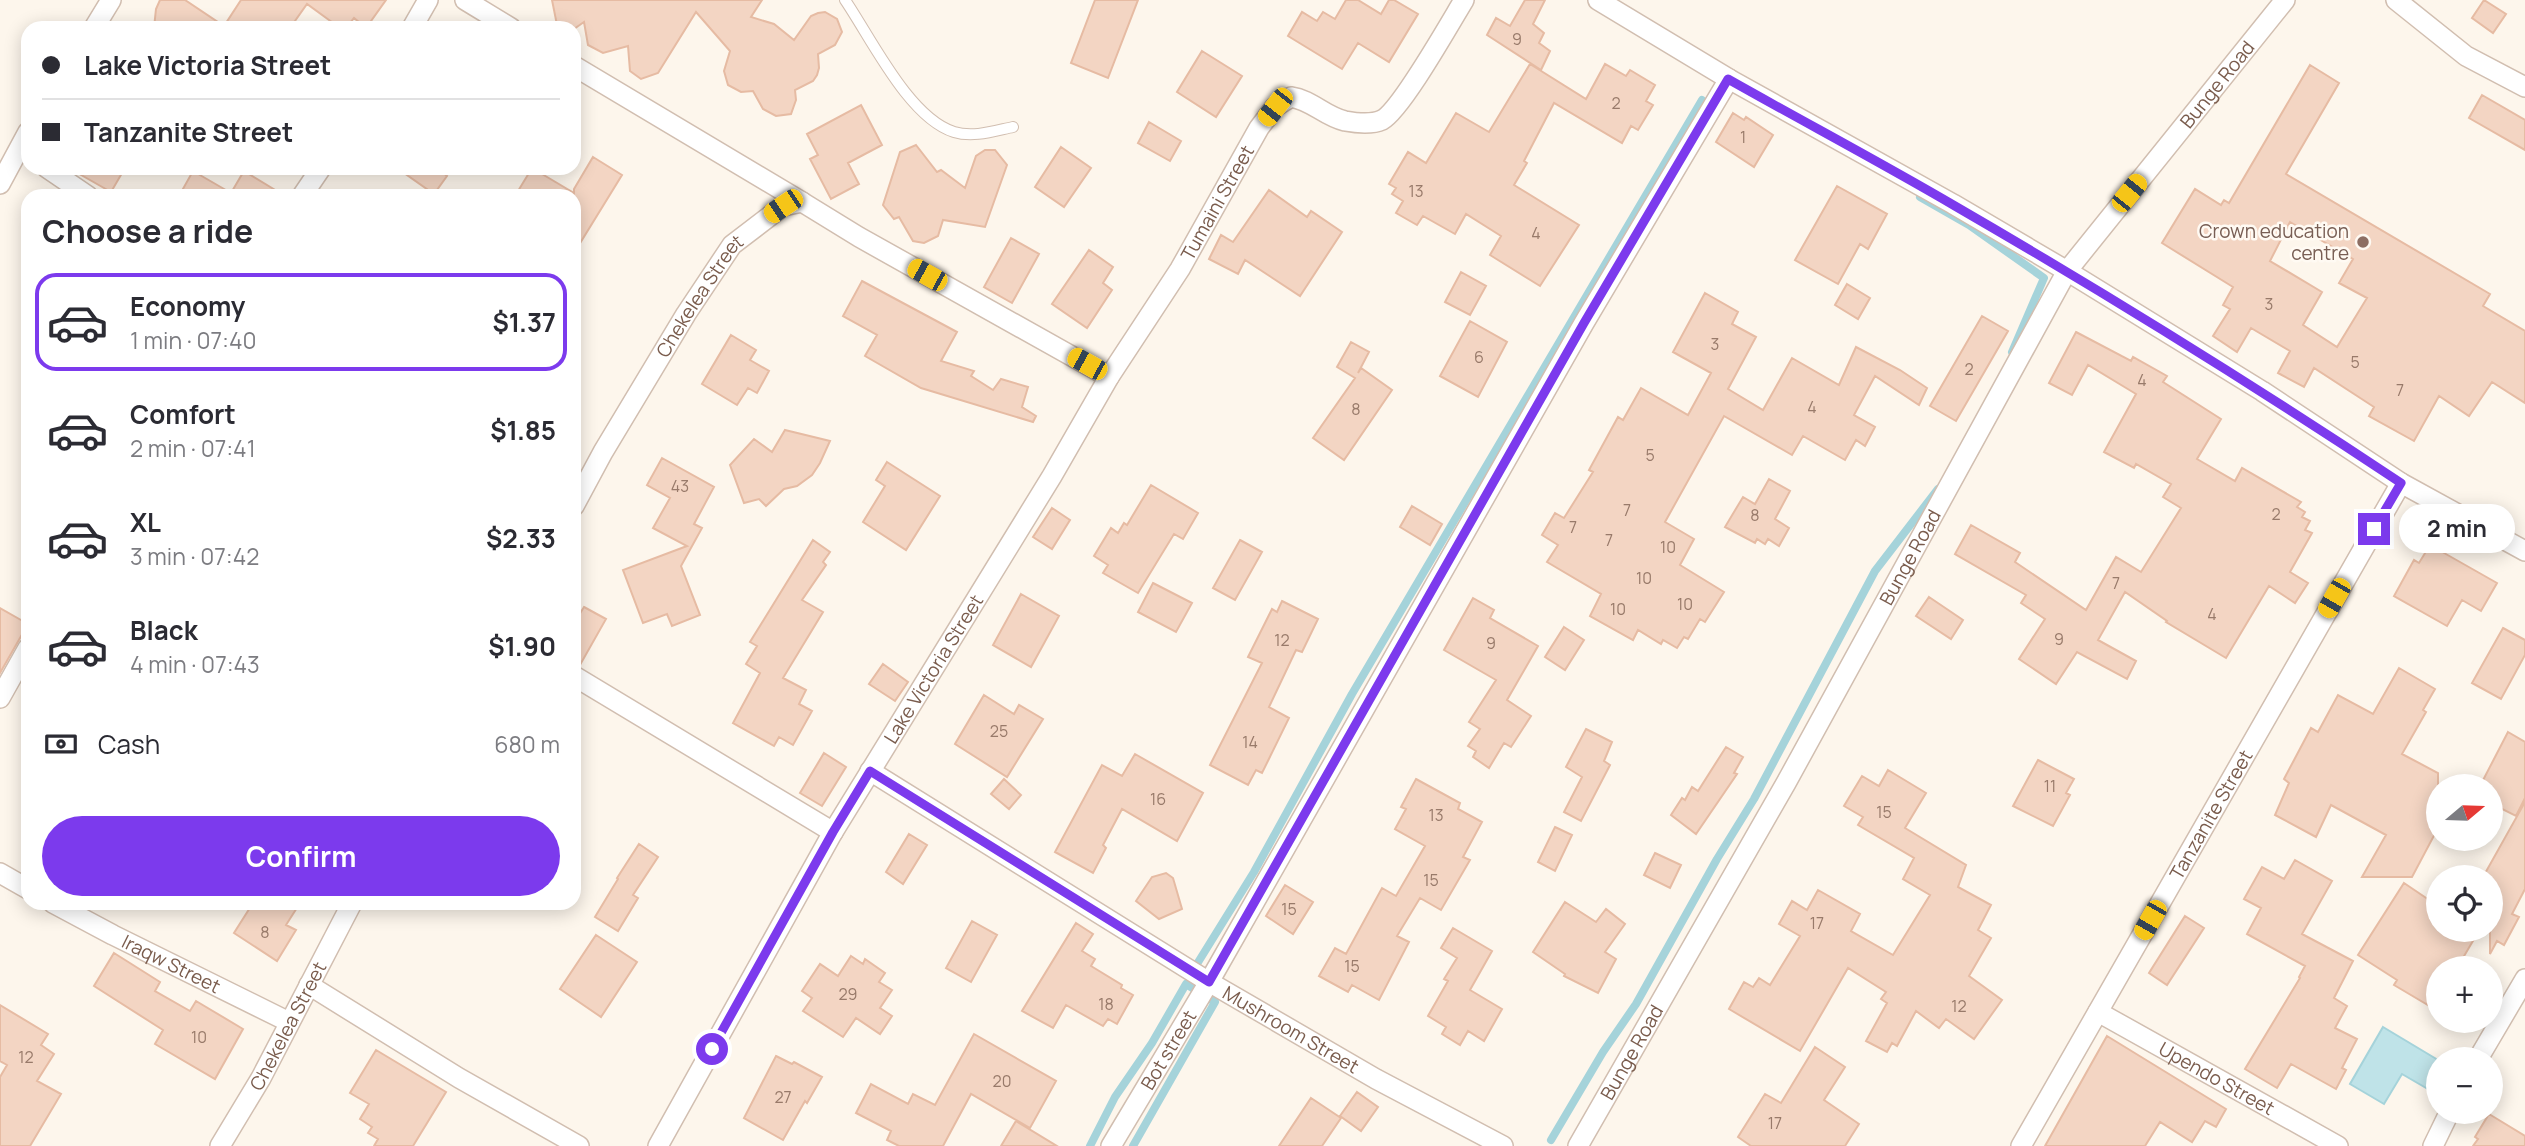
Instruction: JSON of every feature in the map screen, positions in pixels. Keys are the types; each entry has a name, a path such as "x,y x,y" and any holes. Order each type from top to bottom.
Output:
{"street":[{"path":"98,21 111,0"},
{"path":"416,21 428,0"},
{"path":"465,0 500,21"},
{"name":"Tumaini Street","path":"1110,377 1174,279 1259,128 1275,107 1291,97 1305,99 1343,121 1370,124 1384,119 1401,99 1464,0"},
{"path":"1598,0 1728,79 1953,204 2067,271 2262,391 2401,483 2525,551"},
{"name":"Bunge Road","path":"1578,1146 1779,796 2067,271 2285,0"},
{"path":"2396,0 2466,56 2525,87"},
{"path":"581,70 859,237 1110,377"},
{"name":"Bot street","path":"1111,1146 1209,982 1584,323 1728,79"},
{"path":"0,184 19,143"},
{"path":"57,175 78,189"},
{"name":"Chekelea Street","path":"581,493 686,313 733,245 783,206 802,202"},
{"name":"Lake Victoria Street","path":"658,1146 833,832 1052,477 1110,377"},
{"name":"Tanzanite Street","path":"2021,1146 2401,483"},
{"path":"0,698 21,660"},
{"path":"581,680 833,832"},
{"name":"Mushroom Street","path":"870,771 1209,982 1377,1079 1503,1146"},
{"path":"0,873 21,885"},
{"name":"Iraqw Street","path":"66,910 289,1022"},
{"name":"Chekelea Street","path":"220,1146 261,1078 348,910"},
{"path":"2485,1047 2525,979"},
{"path":"309,985 458,1078 579,1146"},
{"name":"Upendo Street","path":"2098,1012 2338,1146"},
{"path":"2433,1146 2444,1124"}],"lane":[{"path":"845,0 900,86 920,110 937,123 955,132 982,134 1013,127"}],"water":[{"path":"2383,1027 2426,1053 2426,1088 2402,1074 2384,1104 2350,1084"}],"building":[{"path":"160,0 185,0 216,21 155,21"},
{"path":"241,0 386,0 371,21 358,21 354,18 352,21 330,21 307,4 295,21 227,21"},
{"path":"552,0 762,0 751,17 774,24 794,40 811,16 818,13 825,12 837,19 842,32 835,45 818,54 819,68 813,81 795,90 796,100 791,114 776,116 763,109 753,91 741,92 728,85 724,71 730,51 696,12 658,73 641,79 630,71 628,46 603,53 588,45 584,22 581,24 581,21 556,21"},
{"path":"1095,0 1138,0 1108,78 1071,63"},
{"path":"1346,0 1358,0 1381,14 1389,0 1394,0 1418,14 1389,62 1358,43 1342,69 1288,36 1302,12 1317,21 1323,12 1335,19"},
{"path":"1525,0 1545,0 1533,24 1544,33 1539,43 1550,51 1541,70 1487,35 1496,18 1510,26"},
{"path":"2484,0 2506,14 2493,33 2472,18"},
{"path":"1202,51 1242,76 1216,117 1177,92"},
{"path":"1530,64 1586,99 1605,64 1626,76 1630,70 1655,85 1646,101 1653,105 1638,130 1631,126 1622,143 1554,103 1514,185 1579,225 1540,286 1490,255 1501,236 1466,214 1455,234 1423,216 1417,225 1396,213 1403,201 1392,194 1396,188 1389,184 1408,152 1426,163 1456,113 1489,132"},
{"path":"2310,65 2339,83 2286,174 2490,294 2483,306 2525,331 2525,403 2492,382 2469,416 2439,396 2414,441 2369,416 2374,407 2314,368 2304,387 2278,373 2290,351 2251,328 2237,352 2213,336 2230,309 2223,305 2233,287 2162,243 2195,189 2221,205 2224,200 2229,203","holes":["2290,222 2353,259 2339,283 2367,298 2337,347 2303,325 2322,292 2270,261"]},
{"path":"2482,95 2525,120 2525,150 2469,118"},
{"path":"861,105 882,145 848,163 859,184 831,199 810,159 818,155 807,134"},
{"path":"1733,113 1744,120 1746,117 1773,135 1754,167 1716,142"},
{"path":"1149,122 1181,141 1170,161 1138,143"},
{"path":"916,145 937,172 941,170 965,188 976,156 985,150 995,150 1007,165 985,227 943,220 938,236 924,243 913,241 899,217 894,219 883,205 900,152"},
{"path":"1061,147 1091,168 1064,207 1035,187"},
{"path":"593,157 622,175 581,242 581,189 574,189"},
{"path":"81,175 121,175 113,189 106,189"},
{"path":"191,175 200,175 224,189 183,189"},
{"path":"242,175 251,175 274,189 233,189"},
{"path":"407,175 447,176 438,189 427,189"},
{"path":"528,175 544,175 567,189 519,189"},
{"path":"1837,186 1887,214 1868,249 1860,244 1838,284 1795,260"},
{"path":"1269,190 1307,217 1311,211 1342,232 1300,296 1245,260 1238,274 1209,259 1221,235 1233,242"},
{"path":"1011,238 1039,254 1012,303 984,287"},
{"path":"1089,250 1113,267 1103,283 1112,290 1087,328 1052,304"},
{"path":"1461,272 1486,286 1470,315 1445,302"},
{"path":"862,281 957,332 941,361 974,371 971,376 993,390 1001,379 1028,387 1022,407 1036,416 1033,422 921,388 865,356 877,335 843,316"},
{"path":"1847,284 1870,298 1858,319 1835,305"},
{"path":"1705,293 1738,312 1732,324 1756,337 1728,389 1763,410 1792,358 1839,385 1856,347 1927,388 1919,405 1875,376 1854,415 1875,427 1865,446 1856,440 1845,460 1803,436 1792,455 1724,416 1665,522 1694,539 1680,565 1724,592 1705,622 1700,619 1688,639 1684,637 1677,648 1663,640 1661,644 1638,630 1633,640 1590,616 1601,594 1547,562 1558,545 1542,535 1555,513 1564,518 1593,472 1589,470 1618,417 1623,420 1641,388 1688,415 1711,373 1673,352"},
{"path":"1982,316 2008,331 1956,421 1930,406"},
{"path":"1470,321 1507,342 1478,397 1440,376"},
{"path":"2076,332 2131,361 2133,357 2167,376 2163,382 2221,419 2197,459 2235,481 2242,468 2301,502 2297,507 2305,512 2302,517 2310,521 2305,530 2312,533 2290,572 2308,583 2295,603 2269,586 2226,658 2166,622 2125,592 2098,640 2136,661 2127,679 2077,652 2056,684 2019,659 2045,619 2021,603 2026,595 1955,554 1971,525 2020,553 2015,562 2086,610 2116,557 2141,572 2181,508 2163,497 2171,484 2136,464 2134,468 2104,452 2136,394 2088,365 2072,395 2049,383"},
{"path":"731,335 756,350 750,360 769,371 757,393 748,388 737,405 702,384"},
{"path":"1351,342 1369,352 1358,373 1361,368 1392,390 1344,460 1313,438 1355,378 1337,367"},
{"path":"785,430 830,441 820,463 812,475 797,486 784,489 766,506 759,499 744,503 730,465 754,439 772,452"},
{"path":"662,458 714,487 694,524 702,528 681,566 700,615 672,626 667,614 643,623 623,570 687,546 653,528 670,498 647,485"},
{"path":"887,462 940,496 906,550 863,522 885,486 876,480"},
{"path":"1769,479 1790,491 1775,519 1789,528 1779,546 1768,539 1765,544 1757,539 1755,543 1725,527 1743,497 1755,504"},
{"path":"1151,485 1198,513 1183,539 1174,534 1138,593 1103,573 1108,565 1094,556 1111,528 1118,533 1124,523 1127,525"},
{"path":"1412,506 1442,524 1430,545 1400,527"},
{"path":"1052,508 1070,520 1052,549 1033,537"},
{"path":"813,540 830,552 823,562 826,565 802,600 823,612 783,678 806,690 799,704 812,711 793,745 779,737 774,746 733,723 760,673 746,664 757,646 750,642"},
{"path":"1240,540 1262,552 1235,600 1213,588"},
{"path":"2430,545 2497,583 2481,611 2462,600 2447,626 2394,596 2414,560 2419,563"},
{"path":"1153,583 1192,603 1176,632 1138,612"},
{"path":"1021,594 1059,616 1031,667 993,645"},
{"path":"1929,597 1963,620 1951,639 1916,616"},
{"path":"1473,598 1494,610 1490,618 1538,646 1507,700 1531,716 1511,747 1504,743 1489,768 1473,757 1476,751 1468,746 1480,729 1469,722 1496,680 1444,650"},
{"path":"1282,601 1318,619 1302,652 1296,650 1269,707 1289,718 1262,773 1256,770 1248,785 1210,765 1262,663 1248,657 1272,609 1277,612"},
{"path":"584,607 606,619 581,663 581,612"},
{"path":"0,608 21,620 21,636 0,673"},
{"path":"1564,627 1584,640 1565,670 1545,657"},
{"path":"2503,628 2525,640 2525,655 2501,699 2472,683"},
{"path":"883,664 908,682 895,701 869,684"},
{"path":"2399,668 2435,689 2423,710 2426,712 2402,754 2438,773 2426,774 2426,851 2412,877 2362,877 2386,835 2331,805 2316,837 2275,815 2289,783 2284,779 2311,728 2318,732 2338,695 2373,714"},
{"path":"984,695 1014,714 1019,705 1043,719 1007,777 955,744"},
{"path":"1586,729 1612,742 1604,761 1610,765 1581,821 1564,812 1582,777 1566,767"},
{"path":"2508,732 2525,742 2525,798 2516,816 2503,810 2503,774 2486,774"},
{"path":"1726,747 1743,757 1734,773 1737,774 1696,834 1671,815 1682,798 1685,800 1692,787 1698,791"},
{"path":"824,753 846,767 822,806 800,793"},
{"path":"1135,754 1203,793 1177,841 1122,809 1103,845 1106,848 1093,873 1055,852 1102,765 1122,776"},
{"path":"2038,760 2074,779 2066,793 2070,795 2053,826 2013,806"},
{"path":"1888,770 1926,793 1905,828 1966,865 1958,887 1991,905 1978,930 1991,938 1969,976 2002,1000 1974,1039 1946,1019 1939,1028 1916,1011 1897,1046 1892,1043 1887,1052 1866,1041 1887,1003 1881,999 1886,992 1848,968 1800,1051 1729,1009 1744,982 1753,987 1759,978 1770,985 1800,936 1779,924 1792,901 1807,910 1818,890 1860,914 1851,931 1893,955 1930,895 1903,879 1914,858 1858,825 1863,817 1844,806 1862,776 1879,786"},
{"path":"1004,779 1021,795 1009,809 991,794"},
{"path":"1416,779 1460,803 1458,809 1482,822 1463,857 1470,860 1441,910 1420,898 1397,936 1409,942 1379,1000 1352,985 1348,992 1319,976 1335,948 1346,954 1382,888 1396,896 1425,846 1395,829 1406,809 1401,807"},
{"path":"2525,802 2525,889 2512,914 2519,917 2504,945 2499,942 2503,942 2503,865 2490,865 2498,851 2503,851 2503,841"},
{"path":"1555,827 1572,835 1555,871 1538,862"},
{"path":"909,834 927,845 903,884 886,872"},
{"path":"639,844 658,857 633,895 638,898 618,931 595,917"},
{"path":"1655,853 1681,865 1670,888 1644,875"},
{"path":"2295,860 2332,881 2302,934 2353,961 2334,998 2347,1006 2335,1028 2357,1039 2342,1068 2346,1070 2336,1089 2291,1064 2277,1088 2245,1069 2305,966 2247,934 2261,908 2244,899 2262,867 2284,879"},
{"path":"1166,873 1173,878 1182,909 1159,919 1136,901 1152,877"},
{"path":"2404,883 2426,898 2426,942 2472,942 2464,956 2426,956 2426,1004 2394,985 2397,980 2358,955"},
{"path":"1285,885 1313,902 1293,934 1266,916"},
{"path":"1565,902 1596,922 1606,909 1625,924 1605,952 1616,959 1598,993 1564,976 1565,974 1533,952"},
{"path":"249,910 296,910 286,925 296,930 277,961 234,933"},
{"path":"2185,916 2204,928 2167,985 2149,973"},
{"path":"972,921 997,935 971,982 946,968"},
{"path":"1076,923 1093,934 1082,951 1095,959 1091,966 1133,995 1117,1024 1108,1019 1103,1026 1066,1005 1053,1028 1022,1011"},
{"path":"1453,928 1492,951 1470,990 1502,1009 1484,1041 1468,1031 1460,1045 1442,1034 1446,1027 1428,1016 1448,981 1444,979 1457,958 1441,948"},
{"path":"596,935 637,962 601,1017 560,989"},
{"path":"2490,942 2496,942 2490,954"},
{"path":"114,953 160,982 155,991 190,1011 196,1001 243,1029 215,1079 155,1044 163,1030 94,986"},
{"path":"851,956 863,964 865,959 885,973 879,982 892,990 880,1008 892,1016 880,1034 856,1018 843,1037 803,1011 812,998 802,991 820,964 838,976"},
{"path":"0,1005 48,1034 41,1045 54,1054 37,1081 61,1094 30,1146 0,1146 0,1077 7,1065 0,1061"},
{"path":"974,1034 1056,1081 1030,1128 971,1094 943,1146 899,1146 887,1140 891,1131 856,1113 871,1084 908,1104 913,1094 935,1105"},
{"path":"2107,1036 2226,1109 2216,1127 2205,1121 2192,1142 2160,1122 2145,1146 2045,1146"},
{"path":"1815,1047 1845,1067 1824,1100 1859,1124 1845,1146 1751,1146 1738,1137 1765,1094 1781,1103"},
{"path":"376,1050 446,1092 413,1146 374,1146 378,1139 368,1133 372,1127 360,1119 369,1104 350,1093"},
{"path":"776,1056 822,1077 783,1140 744,1118"},
{"path":"1357,1092 1378,1107 1361,1131 1340,1116"},
{"path":"1311,1098 1341,1118 1322,1146 1279,1146"},
{"path":"1016,1121 1057,1146 1001,1146"},
{"path":"2503,1123 2525,1136 2525,1146 2473,1146 2478,1139 2475,1137 2483,1124"}],"waterway":[{"path":"1197,964 1254,872 1352,694 1702,100"},
{"path":"1920,197 1969,225 2044,278 2012,352"},
{"path":"1551,1140 1603,1052 1636,1004 1717,859 1754,799 1875,571 1938,489"},
{"path":"1090,1146 1115,1097 1152,1043 1186,984 1215,1002 1133,1146"}],"place":[{"name":"Crown education centre","path":"2363,242"}],"route":[{"path":"712,1049 870,771 1209,982 1584,323 1728,79 1953,204 2067,271 2262,391 2401,483 2374,529"}]}
